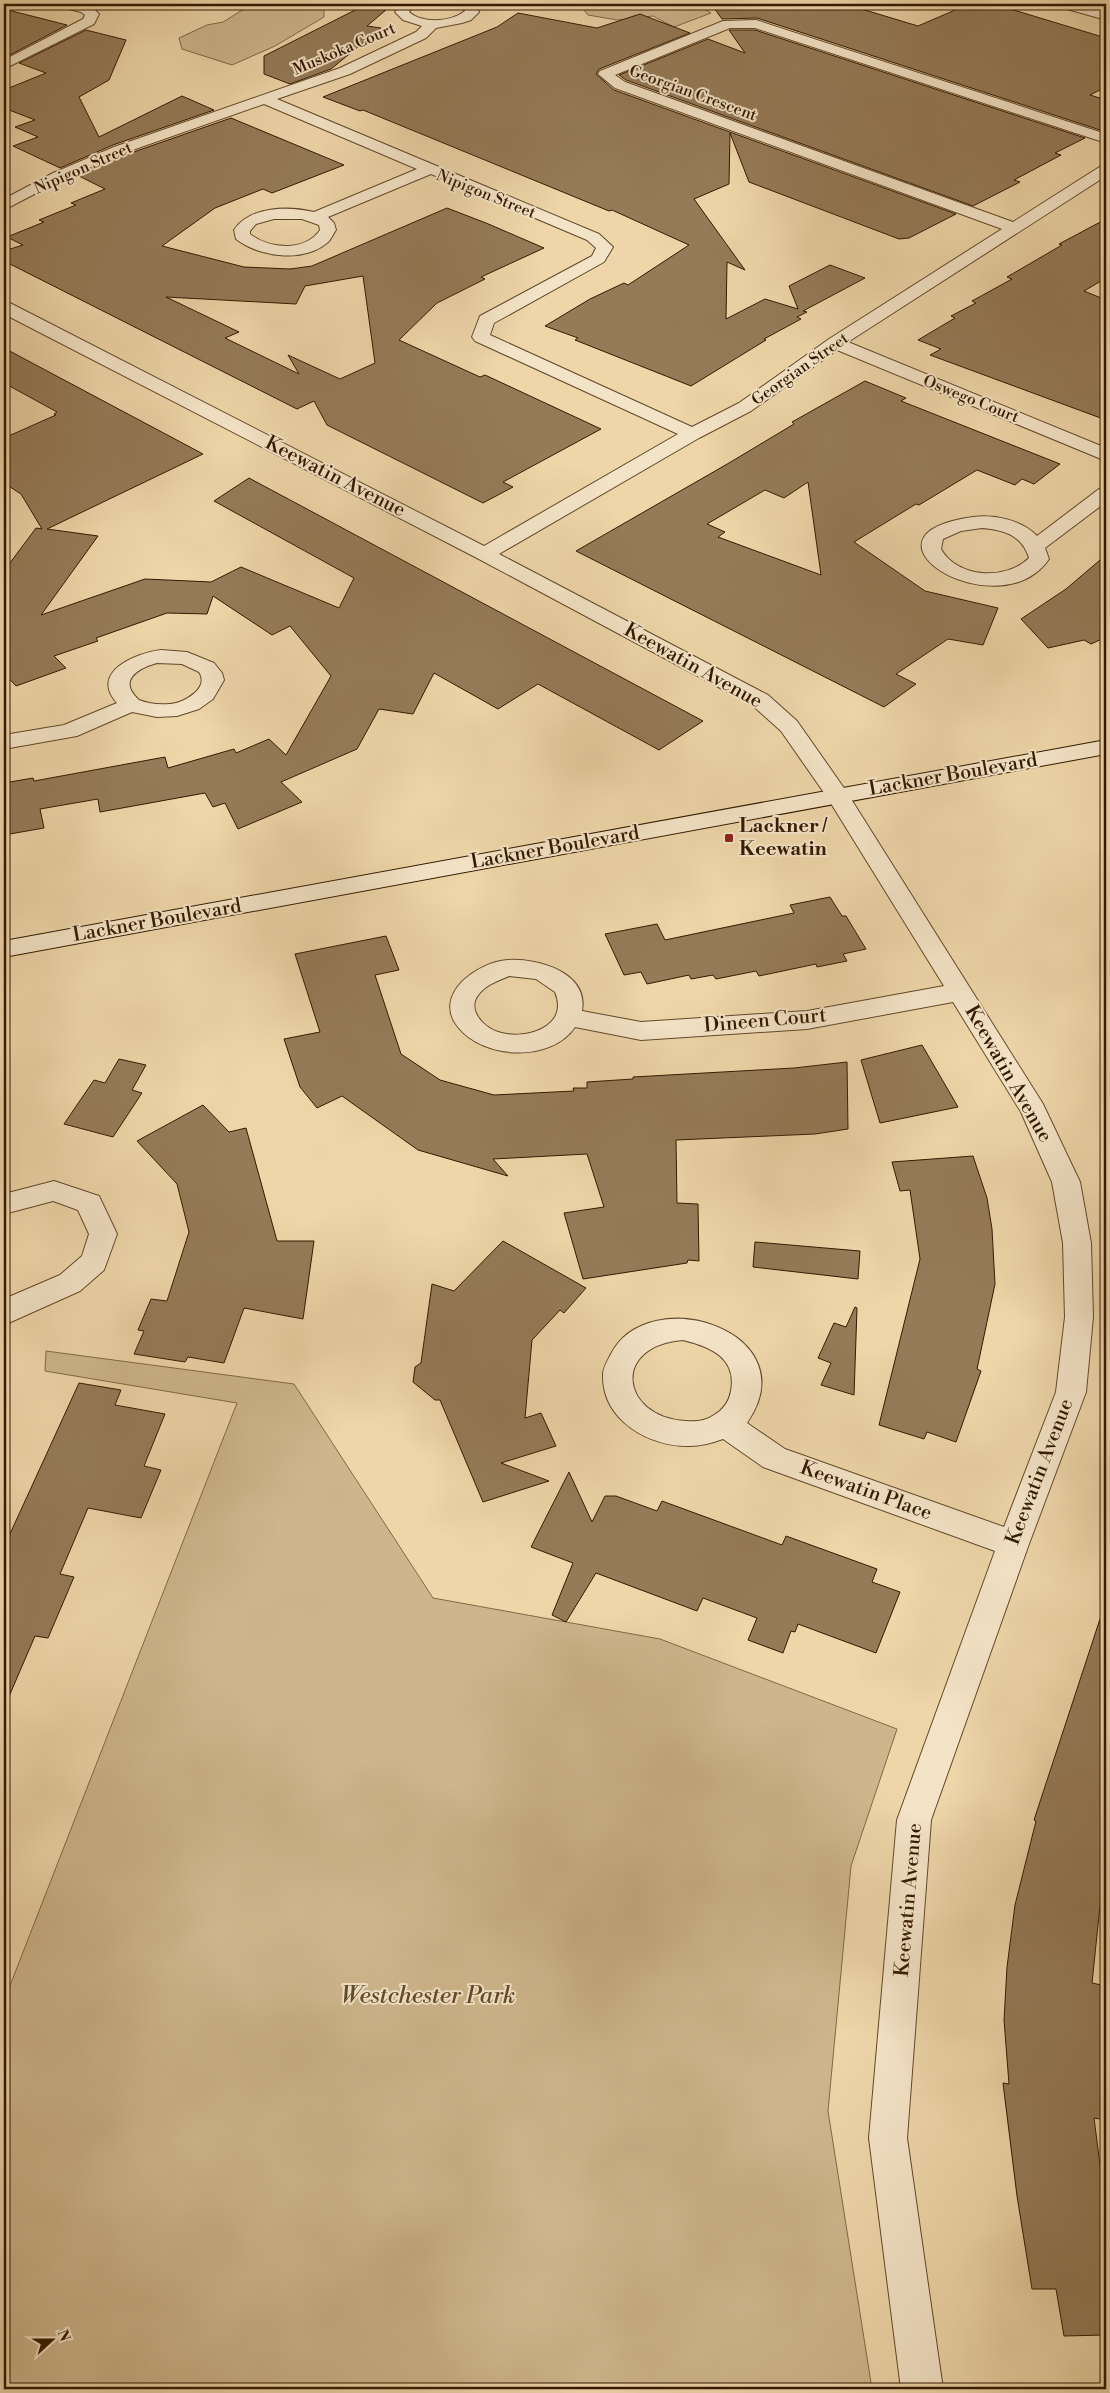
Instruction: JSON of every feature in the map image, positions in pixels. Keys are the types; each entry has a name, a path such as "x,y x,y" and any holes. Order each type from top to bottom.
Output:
{"street":[{"path":"4,65 89,21 92,14 86,8 66,4"},
{"name":"Muskoka Court","path":"408,4 402,12 404,16 411,20 433,23 456,21 468,16 472,12 467,4"},
{"path":"1065,4 1106,16"},
{"path":"1093,12 1106,4"},
{"name":"Muskoka Court","path":"264,99 345,71 421,35 433,23"},
{"name":"Georgian Crescent","path":"1015,228 620,85 605,74 726,24 756,24 1106,139"},
{"name":"Nipigon Street","path":"4,205 58,176 119,150 264,99 428,170 593,237 605,247 598,258 486,320 481,337 692,434"},
{"name":"Georgian Street","path":"484,554 692,434 745,407 835,344 1106,169"},
{"path":"315,217 326,224 328,230 326,236 314,244 301,248 270,250 252,245 242,236 242,230 250,221 261,216 288,212 315,217 428,170"},
{"name":"Keewatin Avenue","path":"4,307 484,554 760,700 789,726 838,796 1034,1111 1066,1182 1077,1243 1079,1317 1071,1392 1013,1544 914,1820 888,2138 922,2389"},
{"name":"Oswego Court","path":"835,344 1106,455"},
{"path":"1037,545 1106,493"},
{"path":"982,522 1014,528 1028,536 1037,545 1039,558 1033,568 1022,575 996,579 959,574 944,566 935,557 931,547 934,538 942,530 964,523 982,522"},
{"path":"4,742 69,730 131,705"},
{"name":"Lackner Boulevard","path":"4,949 1106,747"},
{"name":"Dineen Court","path":"570,1017 641,1031 808,1020 960,992"},
{"path":"4,1204 54,1191 89,1203 103,1234 94,1262 70,1283 4,1306"},
{"name":"Keewatin Place","path":"725,1424 774,1458 1013,1544"}],"green space":[{"path":"252,4 324,4 324,17 275,46 232,65 182,49 179,38 207,25 223,22"},
{"path":"579,4 695,4 711,13 674,27 653,16 617,20 588,15"},
{"name":"Westchester Park","path":"46,1351 294,1384 433,1598 660,1639 897,1729 851,1866 828,2111 872,2389 4,2389 4,2001 237,1403 45,1371"}],"building":[{"path":"367,4 393,4 367,26 381,28 331,69 290,84 264,74 264,56"},
{"path":"711,4 845,4 918,26 969,4 994,4 1106,38 1106,87 1090,95 1106,100 1106,127 1100,130 757,18 722,19"},
{"path":"4,9 67,25 4,58"},
{"path":"518,13 597,28 640,14 690,33 599,69 596,74 614,90 956,214 909,238 899,239 749,182 730,133 729,184 694,199 745,270 727,262 726,319 765,299 798,309 789,286 830,265 865,278 803,311 807,312 797,317 801,319 764,339 766,340 691,386 575,340 578,338 545,326 590,299 624,283 628,285 689,245 612,210 609,211 363,110 360,111 323,97 497,27"},
{"path":"86,30 126,40 109,80 79,97 99,137 182,96 214,110 113,145 60,168 13,146 38,137 15,127 35,120 4,108 4,90 46,73 19,63"},
{"path":"729,30 755,30 1085,138 1055,153 1061,155 1014,180 1020,182 973,206 626,80 619,75 708,39 745,53"},
{"path":"231,118 344,165 272,193 263,189 215,208 162,246 244,267 290,269 312,266 447,208 544,248 481,277 485,279 437,303 399,340 480,377 485,375 601,429 503,482 513,487 483,503 327,425 314,401 297,409 4,261 4,251 23,245 7,237 44,222 39,220 76,205 71,203 105,189 77,175 125,155","holes":["363,276 375,363 340,379 288,355 299,374 225,338 239,332 166,297 296,304 305,286"]},
{"path":"1106,219 1106,278 1084,291 1106,300 1106,420 930,355 941,349 918,340 955,318 951,316 976,303 972,301 1012,279 1007,277 1062,245 1059,244"},
{"path":"4,348 203,454 47,529 98,536 41,615 145,579 211,582 241,567 339,608 354,578 214,501 249,478 703,721 659,750 538,684 498,709 434,673 413,714 379,709 357,749 281,782 302,802 238,829 225,803 213,807 205,793 100,812 98,799 40,809 44,828 4,835 4,783 33,778 34,781 165,757 168,768 234,749 236,753 269,739 286,755 331,676 290,626 272,635 213,596 207,614 167,613 96,638 98,641 54,656 66,668 16,686 4,673 4,571 36,528 42,529 21,494 4,483 4,438 56,415 54,414 57,412 4,383"},
{"path":"865,381 906,398 901,401 1060,464 1034,484 1022,479 1015,485 977,470 854,542 925,591 998,608 983,645 948,639 896,674 916,684 884,707 576,551 729,463 794,424 792,422","holes":["808,482 821,575 718,537 725,532 707,524 765,490 784,498"]},
{"path":"1106,555 1106,637 1091,644 1084,640 1048,648 1021,619 1066,589"},
{"path":"830,897 842,916 846,916 866,949 843,954 847,961 817,967 816,964 759,976 756,971 716,979 713,975 691,979 689,975 647,984 641,972 624,975 605,934 657,924 665,940 794,913 790,905"},
{"path":"386,936 399,970 375,975 401,1054 440,1080 494,1095 574,1091 573,1088 587,1088 587,1082 633,1079 633,1077 794,1068 847,1062 848,1129 815,1134 676,1140 677,1203 698,1204 699,1261 688,1260 687,1263 583,1279 564,1213 604,1207 587,1154 493,1159 508,1176 418,1150 342,1096 317,1108 300,1087 284,1039 320,1032 295,954"},
{"path":"922,1045 958,1107 880,1123 861,1060"},
{"path":"119,1059 146,1065 132,1090 142,1093 113,1137 64,1124 94,1080 105,1083"},
{"path":"203,1105 229,1132 246,1128 277,1241 314,1241 303,1319 244,1308 224,1363 188,1357 185,1362 134,1354 144,1331 138,1330 151,1299 167,1301 189,1232 177,1184 137,1141"},
{"path":"973,1156 987,1198 992,1229 995,1284 977,1369 981,1371 956,1442 927,1432 924,1439 879,1425 920,1259 910,1190 900,1191 892,1162"},
{"path":"503,1241 586,1288 564,1313 560,1310 532,1340 525,1418 541,1413 556,1446 501,1463 549,1481 483,1502 440,1400 435,1400 413,1382 415,1367 421,1363 432,1284 454,1291"},
{"path":"755,1242 860,1251 858,1279 753,1267"},
{"path":"855,1307 857,1308 854,1395 821,1385 831,1363 818,1358 834,1323 846,1327"},
{"path":"79,1383 121,1390 115,1405 165,1414 144,1466 161,1470 141,1518 88,1508 60,1574 74,1577 48,1638 35,1636 4,1708 4,1547"},
{"path":"569,1472 592,1522 605,1496 616,1496 657,1511 662,1501 782,1545 786,1536 877,1569 872,1582 900,1592 876,1653 798,1624 795,1632 791,1631 783,1653 748,1640 757,1618 703,1598 697,1611 596,1573 566,1622 552,1615 573,1563 531,1547"},
{"path":"1100,1619 1106,1620 1106,1908 1100,1906 1092,1983 1106,1986 1106,2120 1094,2118 1106,2212 1106,2335 1064,2336 1056,2289 1032,2289 1017,2196 1003,2083 1009,2084 1004,2020 1007,1967 1015,1905 1036,1821 1034,1820"}],"place":[{"name":"Lackner / Keewatin","path":"729,838"}]}
